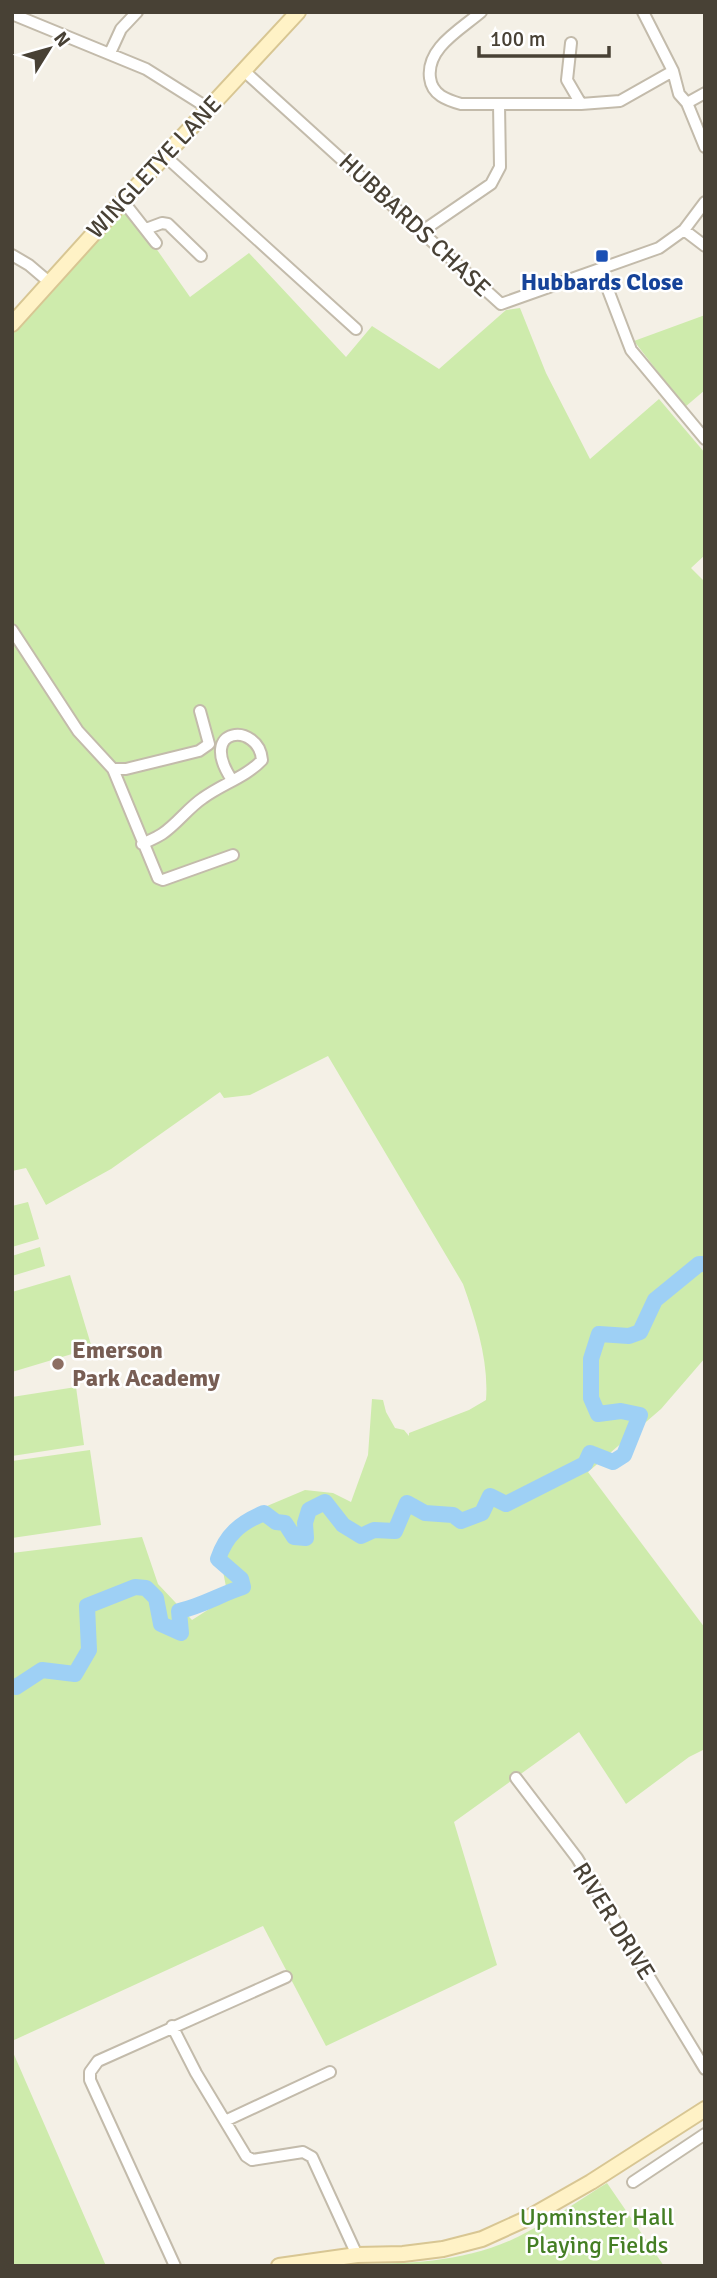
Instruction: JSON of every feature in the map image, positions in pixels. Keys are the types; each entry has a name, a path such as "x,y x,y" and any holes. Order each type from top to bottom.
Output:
{"street":[{"path":"110,53 121,29 138,12"},
{"name":"WINGLETYE LANE","path":"12,324 298,12"},
{"path":"481,12 436,49 428,65 430,84 443,99 461,104 581,104 620,101 673,71"},
{"path":"643,12 673,71 679,94 687,103 705,147"},
{"path":"12,14 146,69 208,108"},
{"path":"571,43 567,80 581,104"},
{"name":"HUBBARDS CHASE","path":"243,70 500,304 659,248 684,230 705,202"},
{"path":"687,103 705,93"},
{"path":"421,232 491,184 497,176 500,167 499,104"},
{"path":"165,156 356,329"},
{"path":"122,201 156,243"},
{"path":"146,229 162,223 168,224 201,256"},
{"path":"684,230 705,246"},
{"path":"12,256 29,265 49,282"},
{"path":"600,269 635,356 705,439"},
{"path":"12,631 78,731 113,769 158,878 163,880 233,855"},
{"path":"113,769 126,769 199,751 209,744 200,711"},
{"path":"142,844 162,834 200,800 253,770 262,760 261,750 251,738 242,735 229,738 221,745 219,751 223,767 232,780"},
{"name":"RIVER DRIVE","path":"516,1777 577,1858 705,2069"},
{"path":"176,2266 90,2080 90,2072 98,2061 286,1977"},
{"path":"172,2026 196,2073 246,2156 252,2160 303,2152 312,2157 357,2255"},
{"path":"225,2121 330,2072"},
{"path":"279,2266 357,2255 403,2254 443,2249 482,2239 526,2219 591,2182 705,2109"},
{"path":"634,2182 705,2134"}],"green space":[{"path":"123,201 190,297 249,253 346,357 372,326 439,369 506,310 520,308 546,373 590,459 659,399 705,453 705,555 691,568 705,582 705,1358 661,1409 588,1472 705,1628 705,1749 689,1757 626,1804 579,1732 454,1822 497,1965 326,2046 263,1926 12,2041 12,1553 142,1537 158,1584 192,1620 228,1597 221,1561 232,1533 253,1512 305,1490 333,1493 351,1502 368,1455 372,1399 383,1400 395,1428 404,1430 409,1436 409,1433 469,1410 486,1400 486,1371 477,1327 463,1284 328,1056 250,1095 224,1098 220,1092 111,1169 46,1205 26,1168 12,1171 12,326"},
{"path":"705,315 705,390 685,407 634,341"},
{"path":"28,1202 39,1239 12,1247 12,1206"},
{"path":"40,1247 45,1266 12,1276 12,1256"},
{"path":"70,1275 92,1348 12,1372 12,1292"},
{"path":"76,1387 84,1445 12,1456 12,1397"},
{"path":"90,1450 101,1525 12,1538 12,1461"},
{"path":"12,2050 106,2266 12,2266"},
{"name":"Upminster Hall Playing Fields","path":"607,2183 664,2266 353,2266 421,2262 487,2249 539,2226"}],"waterway":[{"path":"12,1686 16,1687 42,1670 75,1674 89,1650 87,1606 135,1587 146,1588 156,1598 161,1624 181,1633 179,1611 243,1587 241,1579 218,1559 225,1543 235,1531 264,1513 276,1522 285,1523 294,1537 306,1538 305,1523 309,1510 325,1502 343,1525 361,1536 374,1530 395,1531 407,1503 425,1513 453,1515 461,1521 482,1513 490,1496 506,1504 585,1464 590,1453 613,1462 624,1455 640,1415 621,1411 598,1414 591,1398 591,1359 599,1334 629,1336 640,1332 655,1300 699,1264 705,1264"}],"place":[{"name":"Hubbards Close","path":"602,256"},
{"name":"Emerson Park Academy","path":"58,1364"}]}
